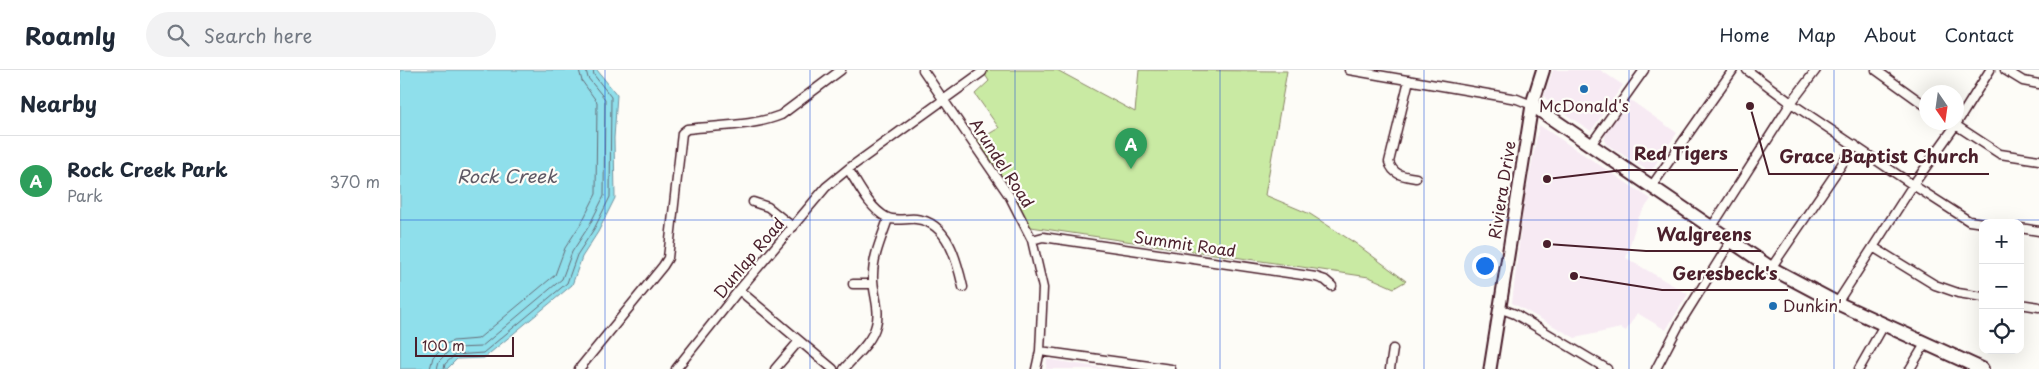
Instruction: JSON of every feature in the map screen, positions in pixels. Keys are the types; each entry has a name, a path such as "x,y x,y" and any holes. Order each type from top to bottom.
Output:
{"main road":[{"path":"1543,70 1532,105 1590,146 1771,268 1884,326 1982,369"}],"street":[{"path":"579,369 668,258 682,133 686,129 748,124 781,115 841,70"},
{"name":"Arundel Road","path":"923,70 1010,197 1032,240 1043,288 1040,351 1036,369"},
{"path":"1349,70 1516,99 1532,105"},
{"path":"1590,146 1644,70"},
{"path":"1651,187 1733,70"},
{"path":"1747,70 1791,103 1913,185 1969,221 1979,222"},
{"path":"1711,228 1791,103 1816,70"},
{"path":"1876,70 1919,101"},
{"path":"1964,108 1990,70"},
{"path":"2005,70 2024,81 2039,84"},
{"name":"Dunlap Road","path":"676,369 739,290 826,187 982,72"},
{"path":"1409,80 1389,162 1391,168 1398,175 1416,178"},
{"name":"Riviera Drive","path":"1490,369 1532,105"},
{"path":"1837,303 1949,130"},
{"path":"1962,130 2000,154 2039,160"},
{"path":"1771,268 1855,145"},
{"path":"848,169 870,201 888,219 917,219 935,225 954,255 963,287"},
{"path":"753,202 768,207 793,227"},
{"path":"844,369 869,339 876,326 877,310 873,284 874,265 888,219"},
{"path":"2024,229 2039,231"},
{"name":"Summit Road","path":"1032,240 1043,237 1316,277 1325,280 1332,286"},
{"path":"1656,369 1680,324 1731,241"},
{"path":"1872,248 1935,286 1958,293 1979,296"},
{"path":"853,284 873,284"},
{"path":"739,290 833,369"},
{"path":"2024,305 2039,307"},
{"path":"1499,308 1515,314 1607,369"},
{"path":"1859,369 1884,326"},
{"path":"774,369 799,341"},
{"path":"1910,369 1925,344"},
{"path":"1390,369 1393,349"},
{"path":"1040,351 1171,369"}],"shaded area":[{"path":"1553,70 1600,70 1623,85 1591,131 1550,104 1544,96"},
{"path":"1629,99 1677,133 1650,172 1606,144 1605,141 1605,135"},
{"path":"1539,125 1651,199 1638,218 1626,258 1688,294 1666,330 1637,313 1626,331 1621,328 1575,338 1512,303 1523,210"},
{"path":"1047,359 1108,369 1046,369"}],"green space":[{"path":"982,70 1057,70 1135,112 1139,70 1287,71 1265,195 1310,214 1355,243 1406,281 1394,288 1369,277 1031,227 975,142 999,128 975,94 989,81"}],"water":[{"name":"Rock Creek","path":"400,70 597,70 617,95 614,138 615,198 598,232 582,257 572,285 484,358 457,359 447,369 400,369"}],"place":[{"name":"McDonald's","path":"1584,89"},
{"name":"Grace Baptist Church","path":"1750,106"},
{"name":"Rock Creek Park","path":"1131,169"},
{"name":"Red Tigers","path":"1547,179"},
{"name":"Walgreens","path":"1547,244"},
{"name":"Geresbeck's","path":"1574,276"},
{"name":"Dunkin'","path":"1773,306"}]}
